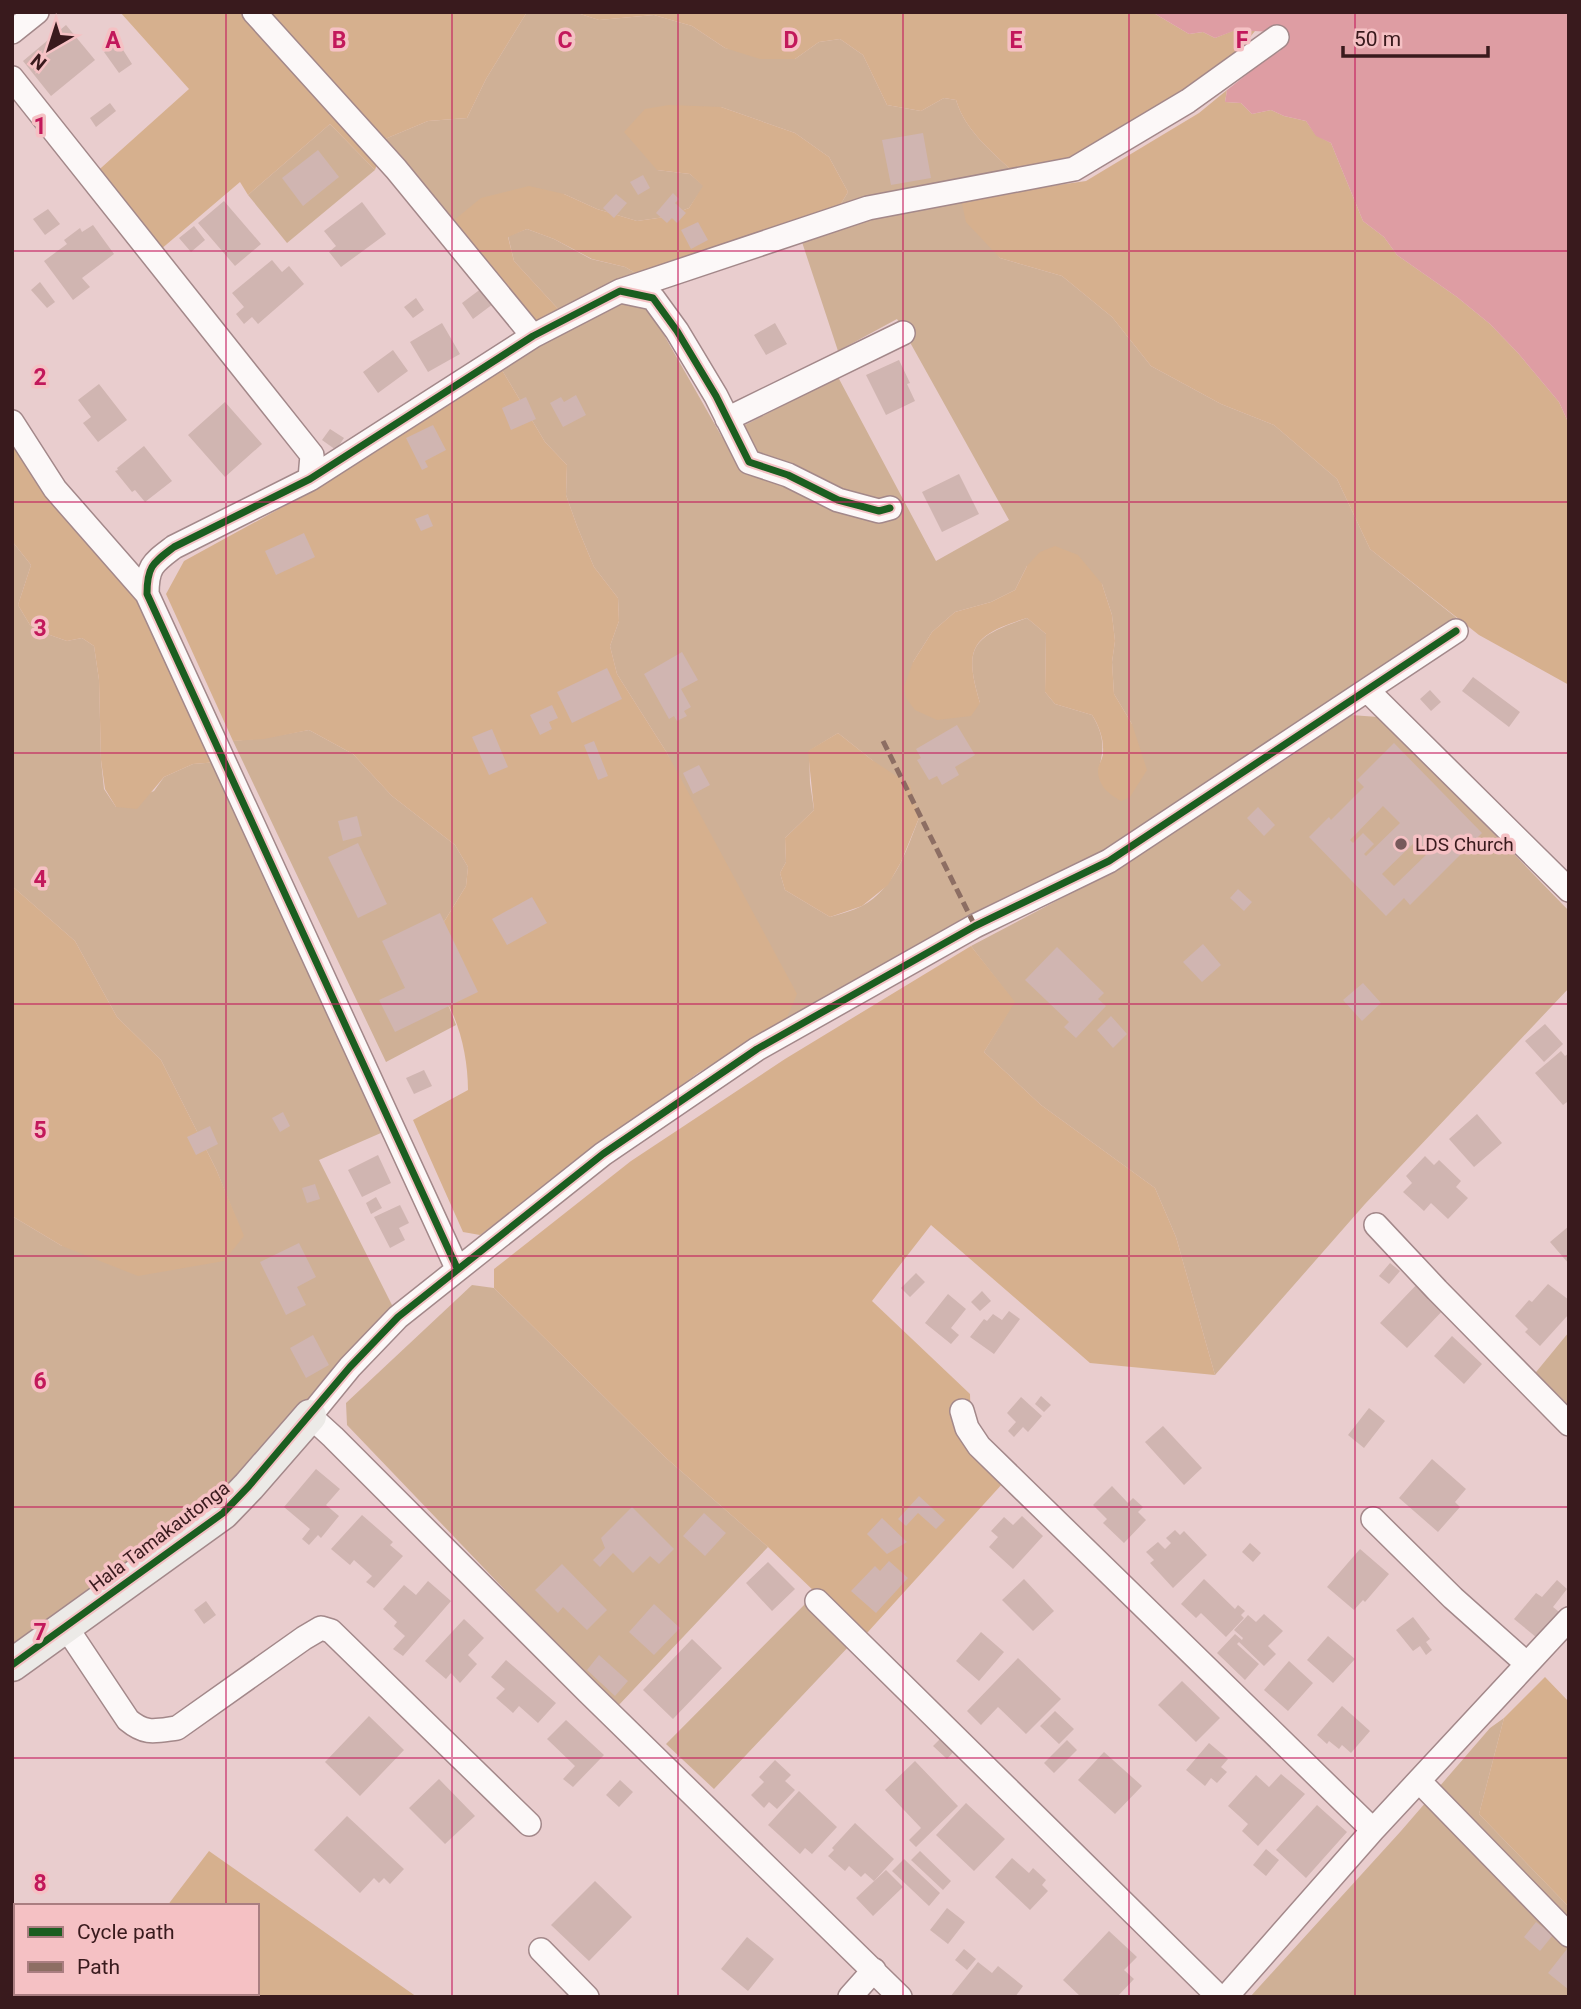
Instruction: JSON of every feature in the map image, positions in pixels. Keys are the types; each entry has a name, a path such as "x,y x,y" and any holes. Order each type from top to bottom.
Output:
{"street":[{"path":"12,32 37,12"},
{"path":"254,12 396,169 533,336"},
{"path":"147,594 147,577 156,561 174,547 310,478 533,336 620,291 868,208 1074,169 1188,101 1277,37"},
{"path":"12,78 313,455 310,478"},
{"path":"620,291 653,298 677,331 716,396 749,462 788,475 838,500 878,511 890,508"},
{"path":"727,419 903,333"},
{"path":"12,422 55,489 147,594 457,1268"},
{"path":"900,1997 310,1416 350,1367 398,1317 603,1154 757,1049 975,926 1109,860 1456,631"},
{"path":"1367,690 1569,890"},
{"path":"1376,1225 1569,1424"},
{"path":"962,1411 967,1428 979,1446 1373,1830"},
{"name":"Hala Tamakautonga","path":"12,1665 223,1513 310,1416"},
{"path":"1373,1519 1453,1598 1527,1664"},
{"path":"817,1601 1219,1997"},
{"path":"1226,1997 1373,1830 1569,1619"},
{"path":"65,1627 128,1720 140,1730 154,1731 177,1728 304,1638 321,1628 331,1631 528,1824"},
{"path":"1419,1781 1569,1935"},
{"path":"541,1950 587,1997"},
{"path":"850,1997 874,1970"}],"shaded area":[{"path":"120,12 527,12 486,79 467,118 428,121 385,139 375,170 330,124 248,195 240,182 160,250 92,176 189,89"},
{"path":"527,12 574,12 599,20 654,15 692,26 725,48 795,59 819,42 840,39 863,55 887,105 921,111 944,98 956,100 973,131 1014,173 839,207 848,192 829,157 795,133 721,107 657,170 690,174 704,186 689,208 665,217 637,221 597,209 564,194 447,226 381,152 385,139 428,121 467,118 486,79"},
{"path":"574,12 1152,12 1189,34 1203,32 1215,38 1235,30 1255,31 1223,70 1071,165 1014,173 973,131 956,100 944,98 921,111 887,105 863,55 840,39 819,42 795,59 760,59 725,48 692,26 654,15 599,20"},
{"path":"1152,12 1569,12 1569,424 1559,402 1490,324 1397,255 1384,237 1363,221 1331,143 1316,136 1306,121 1271,110 1252,114 1241,103 1225,102 1227,90 1280,51 1286,41 1274,32 1236,30 1215,38 1203,32 1189,34"},
{"path":"1227,90 1225,102 1241,103 1252,114 1271,110 1306,121 1316,135 1331,143 1363,221 1384,237 1397,255 1490,324 1559,402 1569,424 1569,685 1479,635 1370,549 1337,479 1274,425 1221,404 1151,366 1112,317 1062,276 1000,258 966,222 961,199 1086,181 1199,113"},
{"path":"669,105 721,107 795,133 829,157 848,192 839,207 639,275 625,267 592,259 554,239 527,229 508,237 514,261 560,311 536,322 525,316 447,226 481,198 529,186 564,194 597,209 637,221 665,217 689,208 703,186 690,174 657,170 624,132 645,109"},
{"path":"330,124 375,170 287,243 248,195"},
{"path":"961,199 1000,258 1062,276 1112,317 1151,366 1221,404 1274,425 1337,479 1370,549 1458,619 1355,683 1280,737 1104,851 786,1020 667,753 617,674 610,646 619,621 618,598 594,567 577,526 566,495 567,465 545,442 502,370 535,344 622,297 647,305 722,437 838,377 936,561 1009,520 897,319 838,351 801,239 871,216","holes":["1027,566 1102,584 1112,615 1115,641 1112,662 1114,694 1132,724 1098,771 1102,742 1096,722 1092,715 1055,704 1045,692 1046,634 1027,618 994,631 976,646 972,668 980,703 913,662 932,632 955,612 991,602 1015,590","838,733 872,760 919,818 898,868 883,889 862,906 830,917 785,890 780,873 786,862 785,838 814,810 809,751"]},
{"path":"527,229 554,239 591,259 625,267 639,275 560,311 514,261 508,236"},
{"path":"502,370 545,442 567,465 566,495 577,526 594,567 618,598 619,621 610,646 617,674 667,753 797,994 786,1020 698,1073 480,1235 463,1232 413,1120 468,1090 467,1069 458,1027 448,1004 429,981 442,925 466,886 468,867 455,845 392,796 353,754 309,730 264,739 233,741 166,594 184,561 319,487"},
{"path":"12,436 143,606 218,762 193,764 164,777 137,809 116,807 105,789 101,760 99,680 94,646 82,638 67,641 30,625 18,605 31,565 12,541"},
{"path":"12,541 31,565 18,605 30,625 67,641 82,638 94,646 99,680 104,789 116,807 154,791 164,777 193,764 218,762 390,1129 319,1160 393,1307 256,1472 12,1647 12,1216 62,1246 243,1236 216,1169 161,1060 117,1017 75,941 12,886"},
{"path":"1055,546 1078,555 1102,584 1112,615 1115,641 1112,662 1114,694 1132,724 1147,770 1130,797 1121,801 1108,792 1100,781 1098,770 1103,755 1103,743 1092,715 1055,704 1045,692 1046,634 1027,618 994,631 976,646 972,668 980,703 971,716 937,720 915,710 906,698 904,687 913,662 932,632 955,612 991,602 1015,590 1027,566 1040,552"},
{"path":"1351,715 1378,717 1569,911 1569,988 1365,1204 1215,1375 1176,1237 1155,1188 1041,1105 984,1052 1014,1002 971,946 1111,872"},
{"path":"309,730 353,754 392,796 455,845 468,867 466,886 442,925 429,981 449,1007 456,1025 386,1062 233,741"},
{"path":"838,733 910,785 919,818 901,862 888,885 862,906 830,917 785,890 780,873 786,862 785,838 814,810 808,751"},
{"path":"12,886 75,941 117,1017 161,1060 216,1169 244,1236 224,1261 138,1276 62,1246 12,1216"},
{"path":"971,946 1015,1002 984,1052 1041,1105 1155,1188 1176,1237 1215,1375 1090,1363 931,1225 872,1301 970,1394 971,1426 1013,1472 867,1633 816,1593 666,1458 494,1288 494,1269 631,1161 785,1059"},
{"path":"472,1285 494,1288 666,1458 768,1547 617,1707 347,1425 346,1403"},
{"path":"1569,1332 1569,1413 1532,1377"},
{"path":"816,1593 867,1633 851,1644 714,1789 666,1744"},
{"path":"1545,1677 1569,1702 1569,1907 1479,1814 1504,1718"},
{"path":"1504,1718 1479,1814 1569,1907 1569,1997 1250,1997 1401,1831 1490,1728"},
{"path":"209,1851 417,1997 118,1997 116,1995 259,1995 259,1904 169,1904"}],"building":[{"path":"66,25 95,60 51,96 23,61"},
{"path":"118,42 132,64 119,73 104,52"},
{"path":"110,103 116,111 96,127 90,118"},
{"path":"923,133 931,178 891,185 882,140"},
{"path":"318,150 339,177 303,206 282,178"},
{"path":"643,175 650,188 638,195 630,182"},
{"path":"673,193 679,199 675,203 686,213 677,223 672,218 667,223 656,213"},
{"path":"616,194 627,203 614,218 603,208"},
{"path":"224,201 261,244 235,266 198,223"},
{"path":"362,202 386,234 341,267 329,252 336,246 324,231"},
{"path":"48,209 60,224 45,235 33,219"},
{"path":"698,222 708,240 691,249 681,230"},
{"path":"93,225 114,254 82,278 90,287 73,300 44,261 67,244 64,240 80,228 82,232"},
{"path":"194,226 205,240 191,252 179,238"},
{"path":"272,260 282,272 289,266 304,284 258,324 252,317 244,324 236,314 244,307 232,293"},
{"path":"40,282 55,302 47,308 31,290"},
{"path":"482,288 493,304 473,319 462,303"},
{"path":"416,298 424,310 413,318 404,307"},
{"path":"442,323 460,354 428,372 410,342"},
{"path":"775,323 787,344 766,355 754,335"},
{"path":"393,350 408,371 378,393 363,372"},
{"path":"899,360 915,401 886,415 866,375"},
{"path":"99,384 127,420 98,442 83,423 91,417 78,400"},
{"path":"576,395 586,415 563,427 550,403 561,397 564,402"},
{"path":"526,397 536,419 511,430 502,408"},
{"path":"225,402 262,444 225,477 188,435"},
{"path":"433,425 446,450 425,461 428,467 422,470 406,438"},
{"path":"330,429 344,438 336,450 322,440"},
{"path":"144,446 172,481 145,502 135,490 132,492 115,471"},
{"path":"959,474 979,514 942,532 922,492"},
{"path":"428,514 433,526 421,531 415,519"},
{"path":"304,533 315,557 276,575 265,551"},
{"path":"682,652 698,680 681,689 691,707 684,711 687,716 677,721 674,716 669,719 644,674"},
{"path":"607,668 622,699 572,723 557,692"},
{"path":"1473,677 1520,712 1509,727 1462,691"},
{"path":"1430,690 1441,702 1431,711 1420,699"},
{"path":"552,705 558,718 549,722 552,729 540,735 530,715"},
{"path":"957,725 975,755 955,767 959,775 942,785 937,776 929,780 917,760 921,758 916,749"},
{"path":"492,729 508,767 489,775 472,737"},
{"path":"594,741 608,776 598,780 584,745"},
{"path":"1394,743 1482,833 1410,905 1404,898 1386,916 1309,837 1329,817 1331,820 1364,787 1357,780","holes":["1383,806 1400,823 1366,856 1364,854 1374,844 1363,833 1353,843 1350,840","1417,840 1429,852 1394,886 1382,874"]},
{"path":"699,765 710,785 693,794 683,773"},
{"path":"1258,807 1275,825 1264,836 1247,818"},
{"path":"357,816 362,836 343,841 338,821"},
{"path":"358,843 387,904 358,918 328,857"},
{"path":"1238,889 1252,902 1244,911 1230,898"},
{"path":"532,897 547,923 507,945 492,919"},
{"path":"440,913 478,992 395,1032 379,1000 405,988 382,941"},
{"path":"1203,944 1221,965 1202,982 1183,962"},
{"path":"1057,947 1104,993 1098,999 1106,1006 1076,1038 1064,1027 1069,1022 1025,980"},
{"path":"1363,983 1381,1003 1362,1021 1343,1000"},
{"path":"1111,1016 1127,1034 1113,1048 1097,1030"},
{"path":"1545,1024 1563,1044 1544,1062 1525,1041"},
{"path":"1561,1051 1565,1056 1569,1053 1569,1104 1567,1102 1563,1105 1535,1073"},
{"path":"424,1070 432,1086 414,1094 406,1078"},
{"path":"283,1112 290,1126 280,1132 272,1118"},
{"path":"1477,1114 1502,1143 1474,1167 1449,1139"},
{"path":"210,1126 218,1144 196,1155 187,1137"},
{"path":"378,1155 391,1183 362,1197 348,1170"},
{"path":"1425,1156 1434,1165 1439,1160 1461,1181 1456,1187 1468,1198 1448,1219 1431,1203 1424,1211 1403,1192 1412,1183 1406,1176"},
{"path":"315,1184 320,1199 307,1203 302,1188"},
{"path":"376,1197 382,1208 371,1214 366,1203"},
{"path":"400,1205 409,1223 399,1228 405,1240 390,1248 374,1217"},
{"path":"1569,1226 1569,1264 1550,1242"},
{"path":"299,1243 316,1277 297,1287 306,1305 286,1315 260,1262"},
{"path":"1390,1263 1400,1271 1389,1284 1379,1276"},
{"path":"916,1273 925,1282 910,1297 901,1288"},
{"path":"1420,1281 1447,1306 1407,1348 1380,1323"},
{"path":"1548,1284 1569,1300 1569,1314 1540,1346 1525,1332 1528,1329 1515,1316"},
{"path":"982,1291 991,1301 980,1311 971,1302"},
{"path":"948,1294 966,1309 951,1328 959,1335 951,1344 925,1323"},
{"path":"1009,1311 1020,1319 994,1354 970,1337 984,1319 987,1321 993,1314 1002,1320"},
{"path":"313,1335 329,1365 306,1378 290,1348"},
{"path":"1452,1336 1482,1364 1464,1384 1434,1356"},
{"path":"1041,1396 1051,1405 1044,1412 1035,1404"},
{"path":"1021,1397 1042,1416 1028,1432 1023,1427 1014,1437 1008,1431 1016,1422 1007,1413"},
{"path":"1369,1408 1385,1421 1364,1448 1348,1435"},
{"path":"1163,1426 1202,1468 1184,1485 1145,1442"},
{"path":"1432,1459 1466,1489 1455,1502 1460,1507 1438,1532 1399,1498"},
{"path":"316,1469 340,1489 326,1505 339,1516 321,1538 318,1535 309,1545 302,1539 310,1529 284,1507"},
{"path":"1112,1486 1128,1503 1133,1498 1143,1507 1138,1512 1146,1520 1124,1543 1103,1523 1107,1519 1093,1505"},
{"path":"919,1496 945,1520 936,1529 918,1513 906,1526 898,1519"},
{"path":"632,1507 674,1549 659,1564 650,1556 633,1573 613,1553 600,1567 593,1560 605,1548 601,1538"},
{"path":"704,1513 726,1533 705,1556 683,1536"},
{"path":"362,1515 393,1542 390,1545 403,1556 374,1588 366,1582 372,1576 354,1560 350,1565 331,1549"},
{"path":"1022,1516 1043,1536 1013,1569 989,1547 998,1537 991,1531 1004,1517 1013,1525"},
{"path":"882,1518 907,1542 887,1554 867,1534"},
{"path":"1175,1530 1180,1535 1184,1531 1207,1555 1173,1588 1150,1563 1154,1560 1146,1552 1158,1542 1165,1549 1171,1543 1166,1538"},
{"path":"1250,1543 1261,1553 1253,1562 1242,1552"},
{"path":"1360,1549 1389,1574 1365,1602 1363,1600 1354,1610 1327,1587"},
{"path":"889,1561 908,1578 876,1613 851,1591 875,1566 880,1571"},
{"path":"768,1562 795,1589 772,1611 746,1583"},
{"path":"562,1564 607,1610 587,1630 563,1607 558,1613 535,1590"},
{"path":"1024,1579 1054,1611 1033,1631 1002,1600"},
{"path":"1204,1579 1235,1609 1238,1605 1245,1611 1241,1615 1244,1618 1226,1637 1201,1613 1196,1618 1181,1604"},
{"path":"1557,1580 1567,1589 1553,1607 1564,1616 1542,1642 1514,1619 1536,1593 1542,1597"},
{"path":"428,1581 451,1601 403,1656 393,1649 405,1636 394,1626 397,1622 383,1609 404,1585 416,1595"},
{"path":"206,1601 216,1615 204,1624 194,1610"},
{"path":"654,1604 680,1628 654,1655 629,1632"},
{"path":"1264,1614 1283,1631 1268,1646 1276,1654 1264,1666 1239,1642 1237,1644 1259,1664 1245,1680 1217,1653 1235,1634 1242,1640 1234,1630 1248,1615 1256,1622"},
{"path":"1413,1617 1430,1639 1426,1642 1432,1650 1426,1655 1420,1646 1413,1651 1396,1630"},
{"path":"464,1619 484,1638 468,1655 477,1664 460,1683 451,1673 446,1679 425,1661"},
{"path":"981,1632 1004,1652 979,1681 956,1661"},
{"path":"1328,1636 1355,1659 1333,1683 1307,1660"},
{"path":"692,1639 722,1668 673,1719 643,1690"},
{"path":"599,1655 628,1681 615,1696 587,1670"},
{"path":"1018,1658 1061,1699 1026,1734 998,1707 981,1725 967,1711"},
{"path":"506,1660 556,1703 538,1723 519,1706 513,1713 496,1698 505,1689 491,1677"},
{"path":"1289,1661 1313,1683 1288,1711 1264,1690"},
{"path":"1182,1681 1220,1718 1196,1742 1158,1705"},
{"path":"1342,1706 1370,1731 1351,1753 1342,1745 1339,1749 1329,1741 1327,1744 1317,1735"},
{"path":"1055,1711 1074,1729 1059,1744 1040,1726"},
{"path":"369,1716 404,1750 360,1796 325,1762"},
{"path":"566,1720 604,1755 573,1787 563,1779 575,1766 547,1739"},
{"path":"943,1736 956,1749 947,1759 933,1746"},
{"path":"1067,1740 1077,1750 1054,1773 1044,1763"},
{"path":"1209,1743 1228,1759 1221,1767 1227,1772 1217,1783 1211,1778 1205,1786 1186,1770"},
{"path":"1104,1752 1142,1786 1115,1814 1078,1780"},
{"path":"775,1760 791,1775 785,1781 795,1790 777,1809 769,1802 764,1808 751,1795 764,1782 759,1777"},
{"path":"915,1761 958,1806 916,1847 909,1840 921,1828 885,1790"},
{"path":"1281,1774 1305,1794 1258,1846 1242,1831 1248,1824 1228,1806 1256,1775 1269,1787"},
{"path":"439,1779 475,1816 445,1844 409,1808"},
{"path":"620,1780 633,1792 619,1807 606,1795"},
{"path":"799,1791 837,1827 812,1854 805,1848 800,1854 768,1825"},
{"path":"966,1803 1005,1839 974,1871 936,1835"},
{"path":"1317,1805 1347,1832 1306,1878 1276,1850"},
{"path":"347,1816 404,1869 390,1884 384,1878 379,1883 374,1878 360,1893 314,1850"},
{"path":"855,1823 894,1859 874,1881 865,1873 861,1877 849,1866 845,1871 828,1856"},
{"path":"1266,1849 1279,1860 1266,1876 1253,1865"},
{"path":"920,1851 951,1881 943,1890 911,1860"},
{"path":"1012,1858 1029,1873 1033,1868 1046,1880 1042,1885 1048,1891 1030,1910 995,1877"},
{"path":"904,1859 940,1893 929,1906 892,1871"},
{"path":"886,1870 903,1887 873,1916 856,1898"},
{"path":"595,1881 632,1917 589,1961 551,1925"},
{"path":"947,1908 965,1922 948,1944 930,1930"},
{"path":"1536,1922 1553,1935 1540,1951 1524,1937"},
{"path":"1109,1931 1137,1957 1124,1970 1134,1979 1117,1997 1081,1997 1063,1980"},
{"path":"747,1937 774,1959 748,1991 721,1969"},
{"path":"964,1949 976,1959 967,1970 955,1960"},
{"path":"1567,1949 1569,1951 1569,1990 1548,1973"},
{"path":"978,1962 992,1973 998,1966 1023,1986 1015,1997 950,1997"}],"marked path":[{"path":"883,741 975,926"}],"cycle path":[{"path":"457,1268 147,594 150,571 161,557 174,547 310,479 533,336 620,291 653,298 677,331 716,396 749,462 788,475 838,500 879,511 890,508"},
{"path":"12,1665 223,1513 350,1367 398,1317 603,1154 757,1049 975,926 1109,861 1456,631"}],"place":[{"name":"LDS Church","path":"1401,844"}]}
